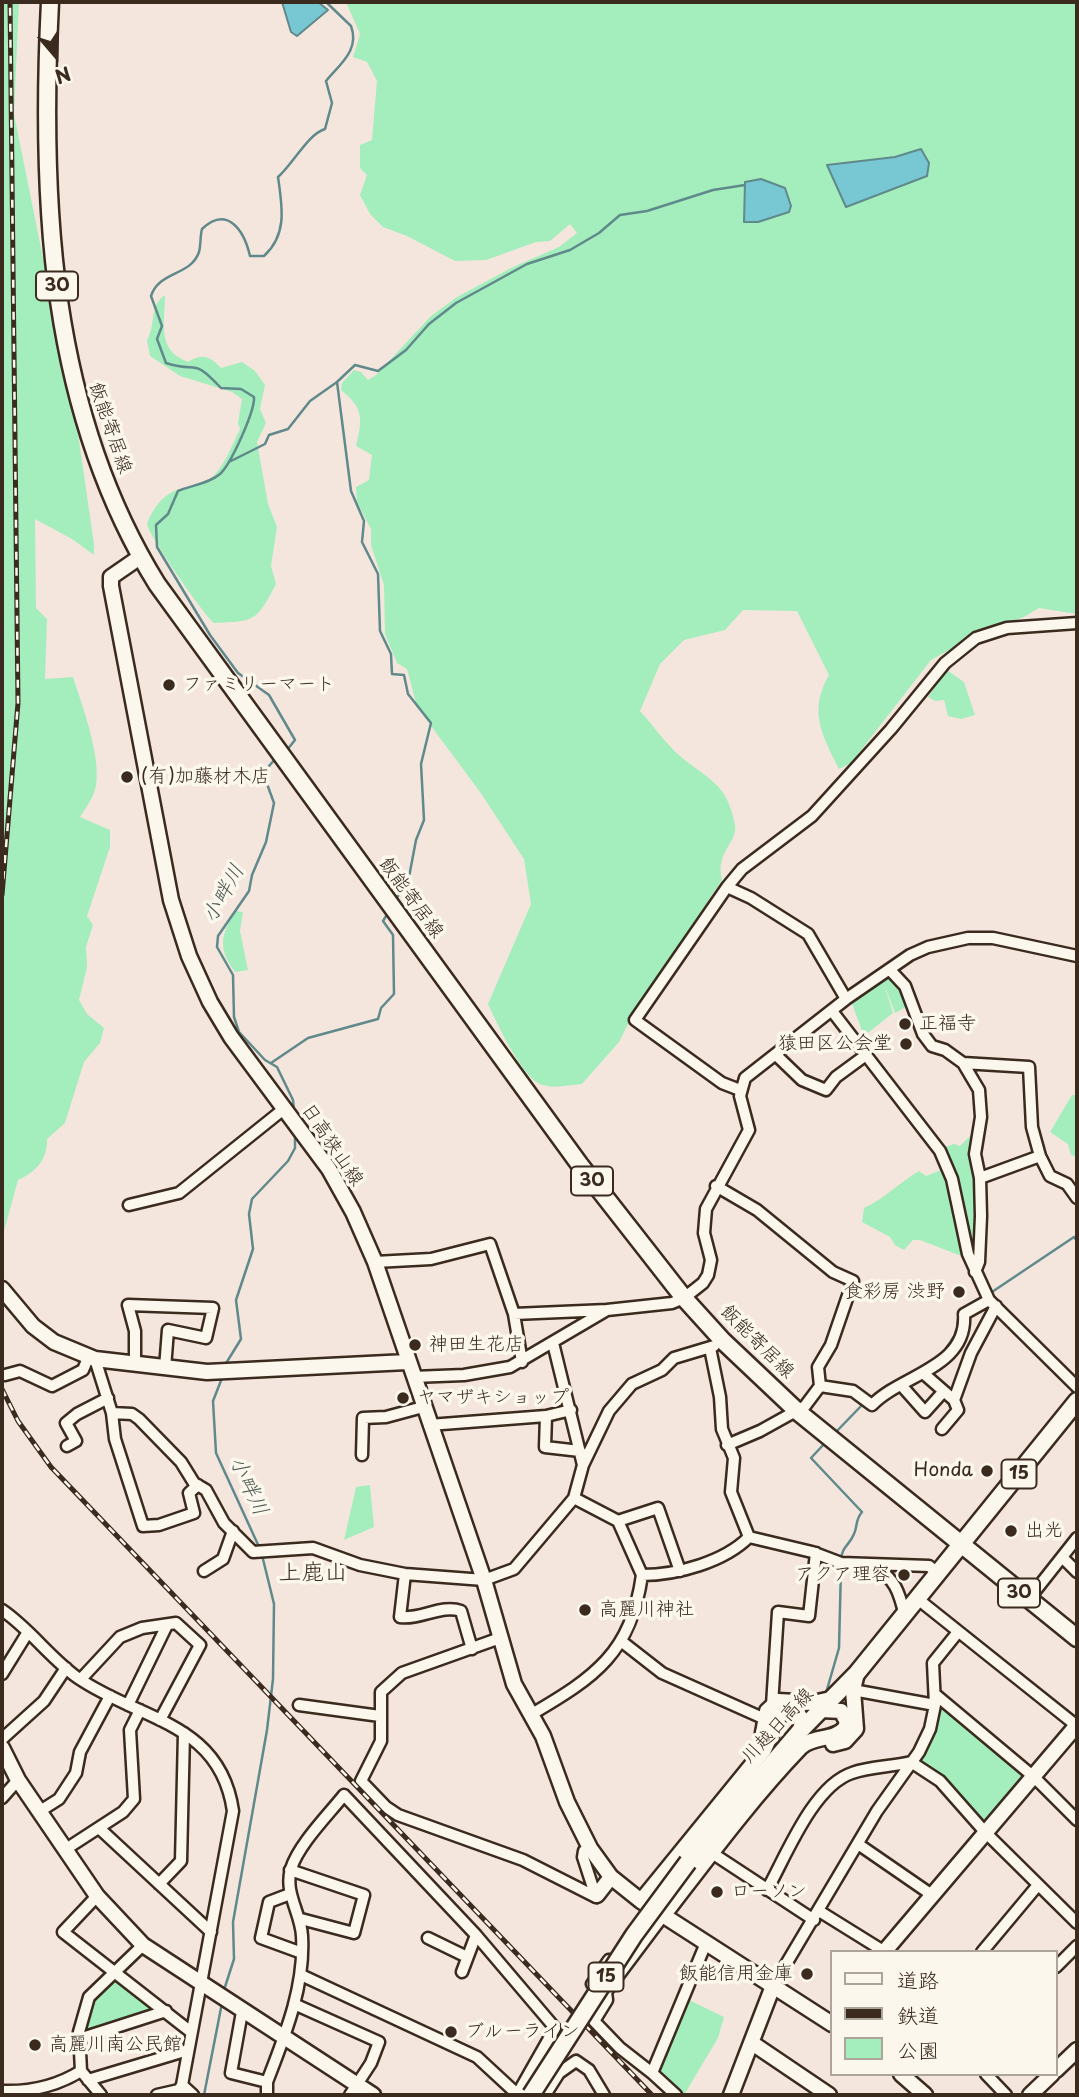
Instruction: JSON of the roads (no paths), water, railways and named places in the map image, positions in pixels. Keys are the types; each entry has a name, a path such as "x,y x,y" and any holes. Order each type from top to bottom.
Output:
{"main road":[{"name":"飯能寄居線","path":"50,2 45,102 48,200 58,300 71,378 84,420 113,502 140,557 190,634 580,1165 717,1344 961,1547 1077,1638"},
{"name":"川越日高線","path":"521,2095 688,1862 800,1731 857,1673 919,1600 1077,1401"}],"street":[{"name":"日高狭山線","path":"140,557 116,572 111,577 111,586 171,900 189,956 210,1002 231,1037 343,1192 375,1262 407,1362 484,1580 514,1685 532,1714 590,1848 611,1877 644,1903 830,2023"},
{"path":"740,1090 722,1083 635,1020 727,887 742,869 811,816 891,729 945,663 976,638 1007,628 1077,623"},
{"path":"727,887 751,898 808,934 846,999"},
{"path":"514,1314 607,1310 673,1303 703,1283 710,1270 704,1233 706,1209 716,1186 744,1144 749,1130 740,1090 745,1079 846,999 910,955 928,947 968,938 1018,941 1077,956"},
{"path":"890,970 905,986 923,1034 932,1046 945,1050 963,1063 979,1090 981,1117 975,1154 980,1178 979,1262 975,1272"},
{"path":"832,1011 946,1162 975,1272 992,1303 1077,1387"},
{"path":"776,1055 802,1080 826,1090 836,1077 866,1055"},
{"path":"963,1063 1029,1067 1032,1127 1040,1156 1050,1176 1067,1184 1077,1198"},
{"path":"129,1205 178,1194 287,1111"},
{"path":"980,1178 1040,1156"},
{"path":"716,1186 757,1210 833,1272 853,1281 831,1345 818,1367 820,1386 797,1411 727,1445"},
{"path":"375,1262 431,1259 490,1244 514,1314 522,1362"},
{"path":"2,1289 33,1326 54,1342 91,1359 165,1368 224,1371 407,1362"},
{"path":"820,1386 853,1391 869,1403 946,1360 965,1329 964,1314 992,1303"},
{"path":"954,1400 992,1303"},
{"path":"135,1363 135,1331 128,1305 213,1308 206,1338 168,1331 165,1368"},
{"path":"413,1377 464,1374 522,1362 607,1310"},
{"path":"553,1343 583,1465"},
{"path":"112,1413 132,1413 139,1419 181,1462 198,1485 206,1490 233,1531 261,1554 313,1548 360,1565 405,1574 484,1580 514,1569 574,1498 583,1465 608,1411 632,1384 662,1370 674,1358 717,1344 722,1429 734,1458 731,1492 749,1538"},
{"path":"5,1375 20,1371 52,1386 83,1370 91,1359"},
{"path":"91,1359 108,1398 115,1439 143,1526 159,1525 194,1513 190,1493 198,1485"},
{"path":"923,1373 954,1400 958,1410 942,1429"},
{"path":"901,1385 925,1412 943,1392"},
{"path":"67,1446 76,1441 66,1423 76,1414 108,1398"},
{"path":"362,1455 363,1418 386,1417 423,1406"},
{"path":"429,1425 546,1416 571,1410"},
{"path":"546,1416 545,1447 580,1451"},
{"path":"532,1714 582,1685 603,1667 621,1641 635,1608 642,1575 618,1521 574,1498"},
{"path":"618,1521 657,1508 680,1571"},
{"path":"204,1571 223,1559 233,1531"},
{"path":"749,1538 816,1553 841,1563 929,1566 939,1574"},
{"path":"642,1575 680,1571 736,1550 749,1538"},
{"path":"1028,1600 1077,1538"},
{"path":"752,1764 765,1719 772,1705 778,1612 809,1616 816,1553"},
{"path":"1062,1557 1077,1572"},
{"path":"874,1566 892,1577 899,1591 905,1616"},
{"path":"405,1574 400,1617 408,1618 453,1608 461,1611 472,1649"},
{"path":"886,1950 1077,1725 919,1600"},
{"path":"2,1610 80,1679 184,1733 206,1749 222,1769 233,1811 203,1985 182,2085 179,2090 157,2095"},
{"path":"80,1679 120,1637 142,1628 176,1623 200,1645 160,1720"},
{"path":"128,1705 167,1625"},
{"path":"2,1674 28,1632"},
{"path":"731,2095 773,1986 930,1729 936,1700 933,1663 958,1632"},
{"path":"500,1639 402,1673 381,1692 381,1741 361,1781 386,1807 454,1836 523,1860 565,1883 597,1895"},
{"path":"621,1641 662,1673 765,1719"},
{"path":"2,1739 44,1701 66,1668"},
{"path":"754,1802 807,1753 851,1737 857,1721 853,1690 857,1673"},
{"path":"853,1690 936,1700 1034,1777 1077,1820"},
{"path":"40,1811 59,1799 76,1773 80,1752 110,1696"},
{"path":"676,2095 620,2048 594,2021 607,2000 606,1992 754,1802 803,1745 834,1736 845,1728 846,1721 841,1711 827,1704 785,1699 772,1705"},
{"path":"299,1705 380,1716"},
{"path":"66,1849 130,1807 134,1799 130,1730 140,1710"},
{"path":"606,1992 592,1984 644,1903 764,1750 781,1712 797,1712 802,1720 800,1731"},
{"path":"159,1884 181,1861 184,1733"},
{"path":"2,1748 18,1780 97,1896 144,1945 283,2038 354,2090 373,2095"},
{"path":"768,1890 808,1815 836,1782 852,1773 911,1762 940,1781 985,1832 1077,1923"},
{"path":"2,1798 18,1780"},
{"path":"267,2095 267,2082 294,2004 301,1975 301,1919 289,1894 290,1870 296,1857 344,1795 475,1935 555,2028 521,2095 477,2057 301,1975"},
{"path":"99,1828 211,1932"},
{"path":"858,1844 932,1895"},
{"path":"590,1848 584,1851 583,1857 597,1895"},
{"path":"712,1853 768,1890 880,1950"},
{"path":"290,1870 364,1895 354,1933 301,1919"},
{"path":"597,1895 611,1877"},
{"path":"984,1950 1038,1885"},
{"path":"289,1894 269,1902 261,1938 302,1953"},
{"path":"97,1896 62,1932 191,2032"},
{"path":"462,1972 475,1935"},
{"path":"428,1938 467,1956"},
{"path":"652,2073 706,1943"},
{"path":"101,2095 81,2071 79,2039 89,1997 144,1945"},
{"path":"1058,1965 1077,1947"},
{"path":"294,2004 379,2042 354,2090"},
{"path":"79,2039 166,2011"},
{"path":"240,2011 231,2073 267,2082"},
{"path":"752,2043 828,2095"},
{"path":"1058,2068 1077,2049"},
{"path":"88,2080 188,2050"},
{"path":"538,2059 559,2073"},
{"path":"545,2095 569,2063 581,2063 604,2095"},
{"path":"2,2091 32,2090 61,2083 81,2071"},
{"path":"903,2076 925,2095"},
{"path":"987,2076 1006,2095"},
{"path":"1030,2095 1050,2076"},
{"path":"182,2085 193,2095"}],"water":[{"path":"282,2 318,2 328,10 297,36 291,32"},
{"path":"921,149 929,163 927,176 846,207 827,165 895,157"},
{"path":"761,179 785,188 791,206 789,212 758,222 744,222 745,182"}],"waterway":[{"name":"小畔川","path":"287,750 295,740 269,695 238,673 210,635 157,547 156,525 168,514 178,491 210,480 225,468 247,425 254,397 241,389 221,388 199,369 166,363 157,339 162,326 151,296 161,282 195,260 200,249 202,229 211,222 219,219 233,224 243,237 250,256 264,256 272,247 282,219 278,177 307,143 325,129 332,103 326,81 347,56 353,42 351,26 326,2"},
{"path":"395,901 409,877 416,840 424,820 421,764 431,723 408,694 404,675 392,674 391,654 380,631 378,574 362,542 364,521 351,491 337,382 355,365 378,371 406,350 429,324 456,303 527,264 570,250 599,233 620,215 647,211 713,190 745,185"},
{"path":"231,461 265,444 269,435 288,429 310,401 337,382"},
{"name":"小畔川","path":"276,758 263,773 274,803 266,842 252,875 249,891 218,936 217,947 233,975 234,1017 239,1032 265,1060 277,1067 293,1100 294,1110"},
{"path":"271,1063 308,1038 378,1019 381,1008 394,994 393,935 383,921 388,913"},
{"name":"小畔川","path":"225,1365 241,1339 236,1300 253,1249 249,1214 252,1199 288,1161 295,1148 295,1134"},
{"path":"977,1302 1074,1237 1077,1241"},
{"path":"943,1353 957,1332"},
{"name":"小畔川","path":"222,1378 213,1401 216,1453 260,1549"},
{"path":"835,1433 864,1403"},
{"path":"825,1443 811,1458 862,1512 841,1560"},
{"name":"小畔川","path":"224,1990 234,1959 233,1922 267,1730 273,1679 274,1604 262,1555"},
{"path":"826,1693 839,1648 841,1567"},
{"name":"小畔川","path":"204,2095 222,2003"}],"railway":[{"path":"2,895 18,703 10,2"},
{"path":"2,1389 18,1421 51,1467 652,2095"}],"place":[{"name":"ファミリーマート","path":"169,685"},
{"name":"(有)加藤材木店","path":"127,777"},
{"name":"正福寺","path":"905,1024"},
{"name":"猿田区公会堂","path":"906,1044"},
{"name":"食彩房 渋野","path":"959,1292"},
{"name":"神田生花店","path":"415,1345"},
{"name":"ヤマザキショップ","path":"403,1398"},
{"name":"Honda","path":"987,1471"},
{"name":"出光","path":"1011,1531"},
{"name":"アクア理容","path":"904,1575"},
{"name":"高麗川神社","path":"585,1610"},
{"name":"ローソン","path":"717,1892"},
{"name":"飯能信用金庫","path":"807,1974"},
{"name":"ブルーライン","path":"451,2032"},
{"name":"高麗川南公民館","path":"35,2045"}],"district":[{"name":"上鹿山","path":"313,1574"}]}
